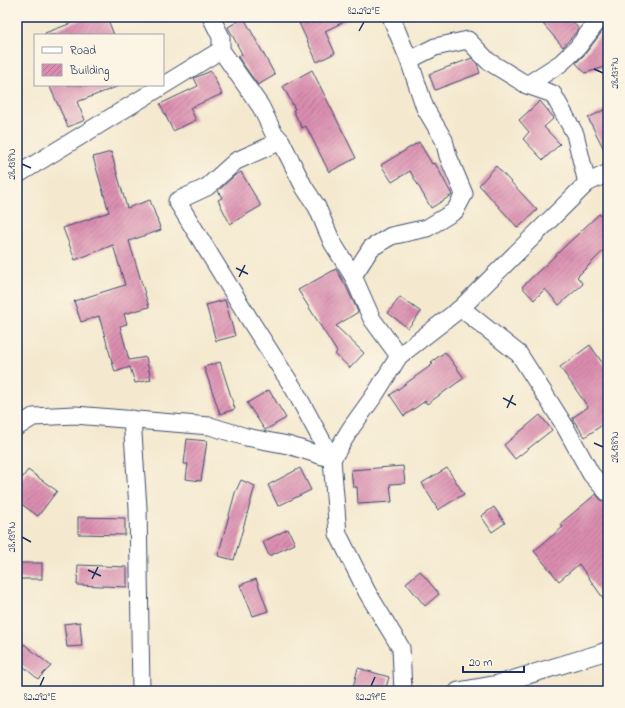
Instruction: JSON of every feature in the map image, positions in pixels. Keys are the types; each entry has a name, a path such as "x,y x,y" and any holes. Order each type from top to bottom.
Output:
{"street":[{"path":"211,17 221,37 221,50 261,107 273,132 281,141 304,186 317,207 332,242 353,276 372,319 399,356"},
{"path":"353,276 371,248 391,236 427,228 455,211 464,194 448,156 444,140 425,108 409,60 391,17"},
{"path":"527,85 561,63 577,48 601,17"},
{"path":"409,60 435,47 468,40 488,61 527,85 553,94 575,134 587,183"},
{"path":"164,85 221,50"},
{"path":"17,176 163,86"},
{"path":"281,141 236,160 207,187 177,201 294,389 332,459 338,534 368,592 401,648 403,691"},
{"path":"332,459 399,356 461,308 587,183 608,173"},
{"path":"461,308 519,354 563,423 591,474 608,493"},
{"path":"17,427 33,417 75,415 210,426 246,437 288,445 332,459"},
{"path":"132,419 138,508 140,691"},
{"path":"458,691 498,684 608,650"}],"building":[{"path":"88,17 107,17 114,34 45,34"},
{"path":"313,17 354,17 325,31 335,53 317,62 299,23"},
{"path":"537,17 568,17 579,29 563,47"},
{"path":"244,18 275,75 258,85 238,57 242,54 228,27"},
{"path":"608,24 608,66 585,73 576,63 585,54"},
{"path":"472,58 477,64 480,73 435,90 429,74"},
{"path":"312,70 356,158 329,172 306,126 302,128 293,110 295,109 283,86"},
{"path":"211,71 222,94 190,108 196,120 173,131 160,104 198,86 194,78"},
{"path":"49,86 119,86 77,102 85,120 68,127"},
{"path":"540,101 554,118 544,127 560,144 543,160 523,139 529,132 519,120"},
{"path":"608,108 608,157 588,118"},
{"path":"419,142 432,164 435,163 452,195 431,208 410,171 392,182 381,165"},
{"path":"111,152 127,208 150,200 161,230 129,241 149,307 124,314 127,324 120,326 129,360 146,357 151,380 135,383 130,367 115,372 99,316 81,322 74,301 125,285 113,245 75,260 63,228 109,212 93,157"},
{"path":"496,166 537,210 518,228 479,185"},
{"path":"241,172 261,206 230,224 218,200 222,198 218,191 234,176"},
{"path":"599,214 608,222 608,246 577,277 583,284 559,305 545,289 534,300 522,287"},
{"path":"336,269 358,312 336,326 364,353 350,368 335,354 337,352 298,290"},
{"path":"400,297 421,312 408,328 388,313"},
{"path":"225,300 235,336 216,341 206,305"},
{"path":"590,345 608,371 608,421 585,437 572,418 588,407 560,367"},
{"path":"445,352 464,378 427,404 425,401 404,416 390,395 433,364 431,362"},
{"path":"220,362 235,409 220,414 204,367"},
{"path":"269,390 286,418 265,430 247,403"},
{"path":"540,415 552,430 515,459 504,445"},
{"path":"187,439 207,441 201,481 186,479 188,464 184,464"},
{"path":"403,466 405,483 390,484 392,502 358,504 357,487 353,487 351,470"},
{"path":"300,468 311,490 278,506 268,485"},
{"path":"447,468 464,494 438,510 422,483"},
{"path":"28,470 57,491 38,516 17,501 17,485"},
{"path":"241,480 255,486 234,560 218,556 235,493"},
{"path":"596,494 601,500 608,503 608,605 579,564 559,581 534,551 563,527 560,524"},
{"path":"494,507 505,523 492,532 481,516"},
{"path":"78,517 125,518 125,535 78,534"},
{"path":"288,529 295,544 269,556 263,542"},
{"path":"18,563 42,563 42,579 18,579"},
{"path":"78,565 127,567 127,587 77,585"},
{"path":"420,571 439,594 425,606 406,583"},
{"path":"256,579 268,611 253,616 240,585"},
{"path":"80,622 82,646 67,647 64,624"},
{"path":"24,644 51,666 38,679 17,661 17,654"},
{"path":"358,668 389,677 385,691 368,691 353,687"}]}
